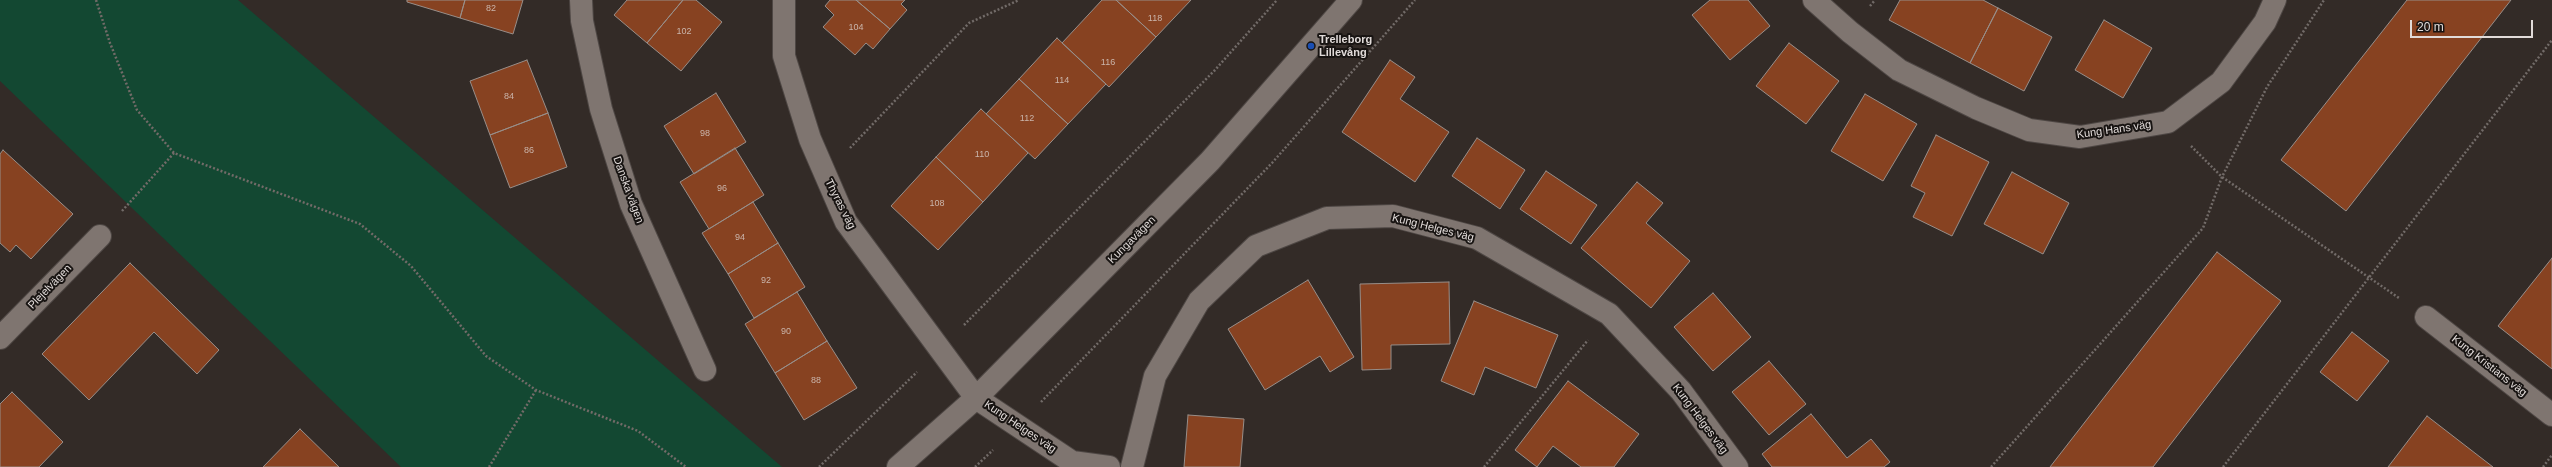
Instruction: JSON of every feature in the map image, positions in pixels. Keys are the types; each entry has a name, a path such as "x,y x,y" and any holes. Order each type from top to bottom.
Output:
{"street":[{"name":"Danska vägen","path":"581,0 582,21 601,109 631,204 705,370"},
{"name":"Thyras väg","path":"784,0 784,56 810,139 846,222 976,398"},
{"name":"Kungavägen","path":"898,467 976,398 1210,161 1351,0"},
{"name":"Kung Hans väg","path":"1814,0 1850,32 1899,70 1976,108 2029,130 2080,137 2168,122 2221,82 2265,22 2275,0"},
{"name":"Kung Helges väg","path":"1132,467 1155,376 1199,301 1256,246 1327,218 1393,216 1477,238 1609,314 1681,391 1737,467"},
{"name":"Plejelvägen","path":"0,338 100,236"},
{"name":"Kung Kristians väg","path":"2426,317 2552,415"},
{"name":"Kung Helges väg","path":"976,398 1072,462 1109,467"}],"path":[{"path":"96,0 110,43 137,110 174,153 360,224 411,266 486,356 536,390 638,431 686,467"},
{"path":"825,174 969,23 1019,0"},
{"path":"819,467 940,350 1215,70 1277,0"},
{"path":"975,467 1018,426 1272,163 1415,0"},
{"path":"1991,467 2203,228 2222,177 2267,87 2324,0"},
{"path":"2223,467 2552,40"},
{"path":"2168,122 2222,177 2426,317"},
{"path":"100,236 174,153"},
{"path":"1484,467 1609,314"},
{"path":"489,467 536,390"},
{"path":"2543,467 2552,455"}],"green space":[{"path":"0,0 238,0 782,467 401,467 0,81"}],"building":[{"path":"407,0 465,0 460,18 407,2"},
{"path":"465,0 523,0 513,34 460,18"},
{"path":"627,0 683,0 647,43 614,15"},
{"path":"683,0 696,0 722,22 681,71 647,43"},
{"path":"830,0 856,0 890,29 873,49 866,43 855,55 823,27 834,15 825,6"},
{"path":"856,0 905,0 901,4 907,10 890,29"},
{"path":"1102,0 1116,0 1156,37 1109,87 1062,43"},
{"path":"1116,0 1191,0 1156,37"},
{"path":"1710,0 1748,0 1770,26 1730,60 1692,15"},
{"path":"1900,0 1983,0 1998,8 1970,63 1889,20"},
{"path":"2407,0 2511,0 2346,211 2281,160"},
{"path":"1998,8 2052,37 2024,91 1970,63"},
{"path":"2104,20 2152,48 2123,98 2075,70"},
{"path":"1057,38 1106,84 1068,124 1019,79"},
{"path":"1789,43 1839,81 1806,124 1756,86"},
{"path":"527,60 548,113 490,135 470,81"},
{"path":"1390,60 1415,77 1400,99 1449,132 1415,182 1342,132"},
{"path":"1019,79 1068,124 1035,159 986,114"},
{"path":"716,93 746,142 694,174 664,126"},
{"path":"1865,94 1917,124 1883,181 1831,151"},
{"path":"981,109 1028,153 983,202 936,157"},
{"path":"548,113 567,167 510,188 490,135"},
{"path":"1936,135 1989,162 1952,236 1913,217 1925,193 1911,186"},
{"path":"1477,138 1525,170 1500,209 1452,176"},
{"path":"735,148 764,195 709,229 680,182"},
{"path":"3,150 73,214 31,259 16,245 10,252 0,243 0,154"},
{"path":"936,157 983,202 938,250 891,206"},
{"path":"1546,171 1597,205 1571,244 1520,209"},
{"path":"2012,172 2069,203 2043,254 1984,224"},
{"path":"1637,182 1663,203 1646,223 1690,261 1651,308 1581,248"},
{"path":"753,202 778,243 728,274 702,233"},
{"path":"778,243 805,287 754,318 728,274"},
{"path":"2217,252 2281,301 2153,467 2050,467"},
{"path":"2552,258 2552,369 2498,326"},
{"path":"130,263 219,350 197,374 154,332 89,400 42,354"},
{"path":"1308,280 1354,357 1330,372 1320,356 1265,390 1228,329"},
{"path":"1449,282 1450,344 1391,345 1391,369 1362,370 1360,284"},
{"path":"797,292 827,341 775,373 745,324"},
{"path":"1713,293 1751,337 1713,371 1674,327"},
{"path":"1474,301 1558,335 1536,388 1485,367 1474,395 1441,381"},
{"path":"2352,332 2389,361 2357,401 2320,372"},
{"path":"827,341 857,388 804,420 775,373"},
{"path":"1769,361 1806,404 1769,435 1732,392"},
{"path":"1568,381 1639,434 1614,467 1581,467 1553,446 1537,467 1515,450"},
{"path":"12,392 63,442 39,467 0,467 0,404"},
{"path":"1811,414 1847,458 1871,439 1890,462 1884,467 1772,467 1762,454"},
{"path":"1188,415 1244,419 1240,467 1184,467"},
{"path":"2427,416 2493,467 2388,467"},
{"path":"300,429 339,467 263,467"}],"place":[{"name":"Trelleborg Lillevång","path":"1311,46"}]}
